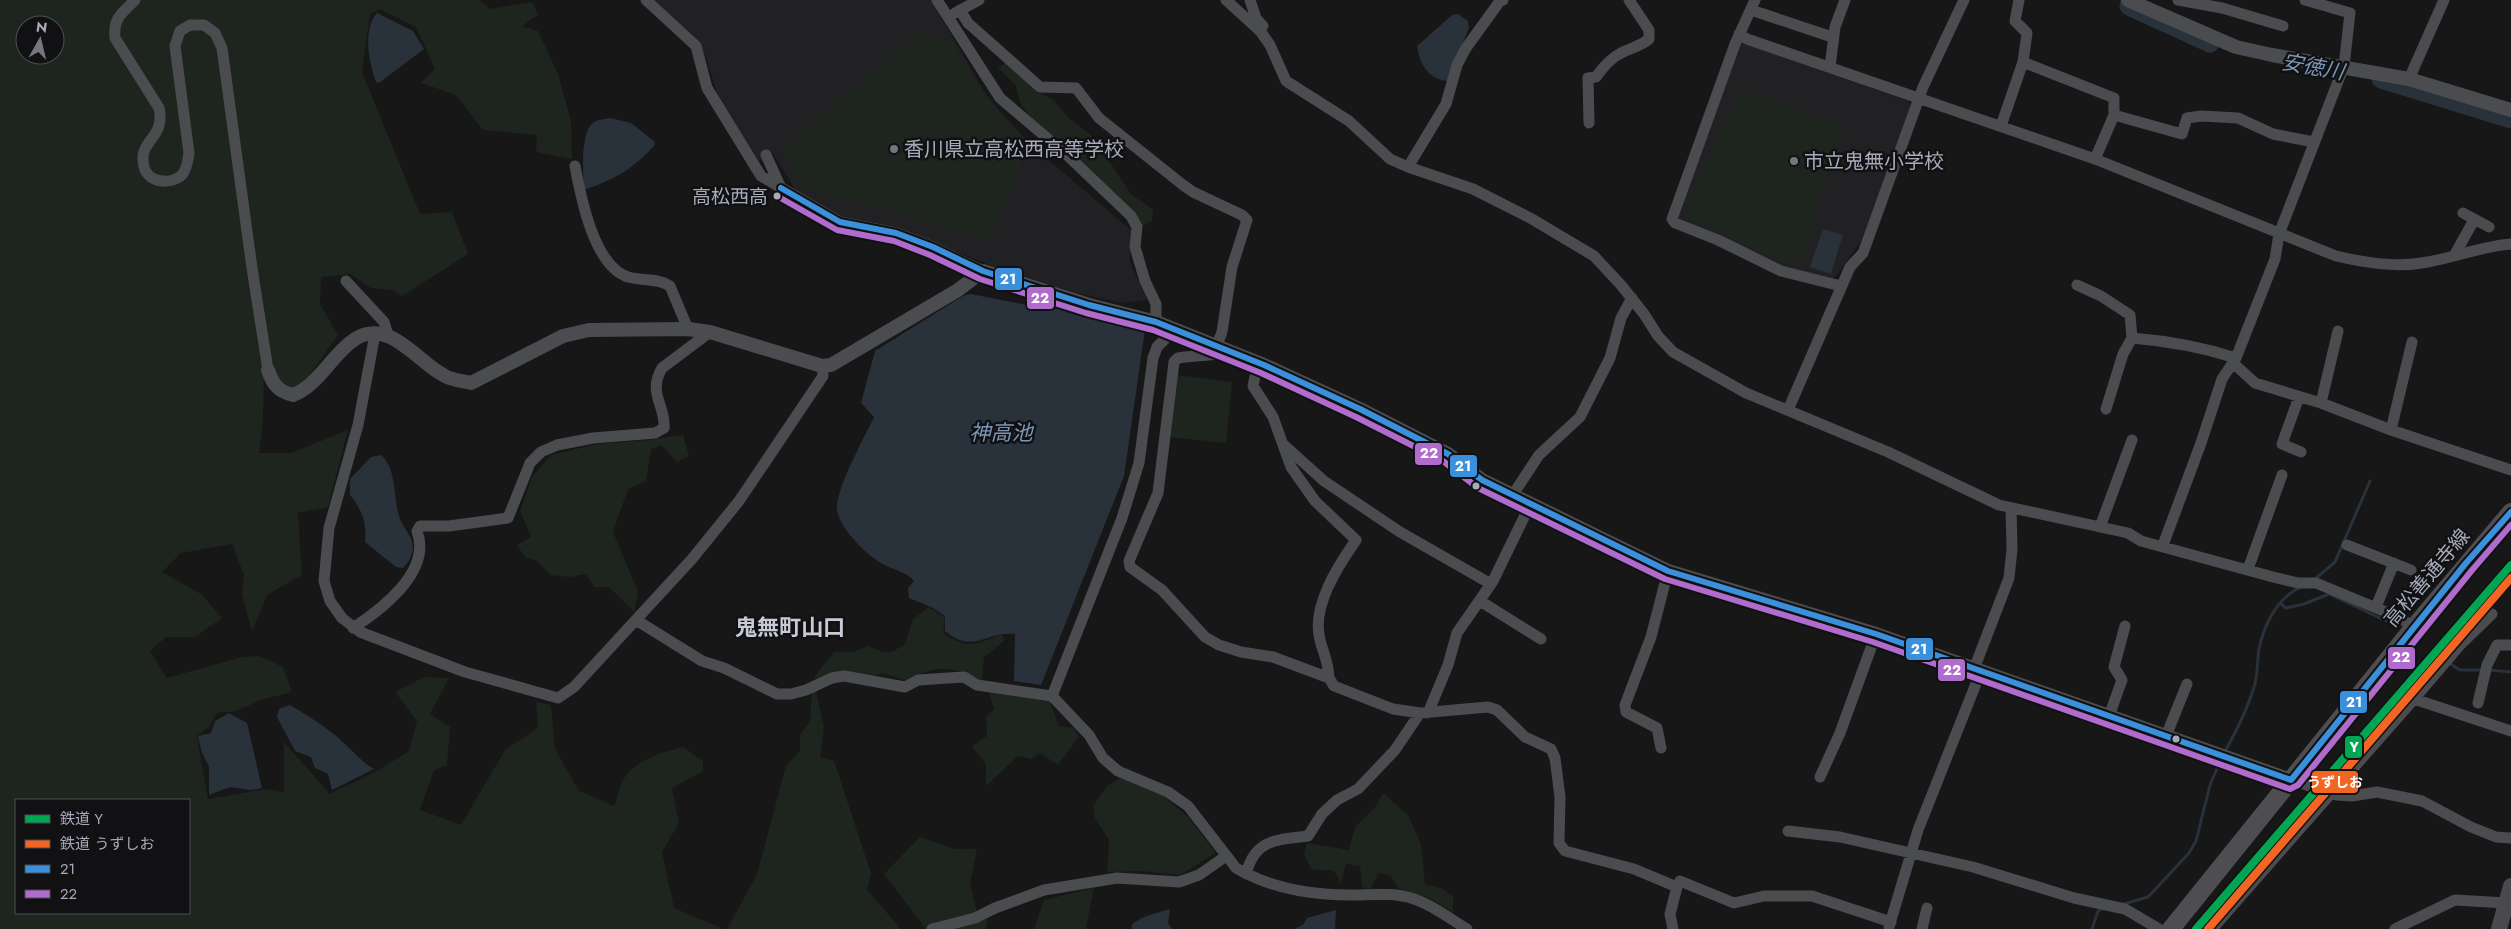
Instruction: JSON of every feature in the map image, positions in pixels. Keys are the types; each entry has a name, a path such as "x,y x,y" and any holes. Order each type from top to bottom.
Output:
{"main road":[{"name":"高松善通寺線","path":"2171,929 2414,627 2511,512"},
{"path":"2499,929 2511,886"}],"street":[{"path":"134,0 120,13 114,26 115,38 159,108 162,121 158,131 146,146 143,158 144,169 153,179 166,182 182,175 187,165 189,153 175,46 180,31 190,25 204,25 215,33 222,48 268,370 272,382 280,391 293,395 304,390 356,338 382,335 445,376 471,383 563,336 589,330 688,329 710,332 822,366 831,365 958,290 983,271"},
{"path":"646,0 696,46 707,88 761,176 840,222 896,233 932,246 983,271 1089,305 1156,322 1258,362 1360,409 1448,454 1482,480 1512,496 1668,571 1876,634 2331,794 2352,796 2377,792 2422,801 2471,827 2496,837 2511,838"},
{"path":"937,0 1000,98 1067,155 1131,216 1137,227 1135,247 1145,281 1156,304 1156,322"},
{"path":"949,17 979,0"},
{"path":"1226,0 1261,32 1270,45 1286,81 1349,122 1390,159 1473,189 1532,219 1594,256 1632,298 1658,336 1673,352 1746,392 2011,508 2128,533 2141,540 2298,583 2316,583 2398,617 2414,627"},
{"path":"1250,0 1256,18 1270,33 1272,41 1270,45"},
{"path":"1408,167 1446,104 1457,65 1466,48 1500,1 1503,0"},
{"path":"1589,123 1588,78 1596,77 1610,61 1624,51 1642,45 1649,39 1649,30 1629,0"},
{"path":"1830,67 1835,27 1845,0"},
{"path":"1788,410 1850,267 1863,253 1919,99 1964,0"},
{"path":"2001,126 2022,62 2027,33 2015,21 2019,0"},
{"path":"2128,0 2236,47 2272,55 2409,78 2511,110"},
{"path":"2163,16 2178,0 2222,8 2283,26"},
{"path":"2164,546 2222,379 2234,361 2275,258 2279,234 2344,66 2350,13 2305,0"},
{"path":"2409,78 2444,0"},
{"path":"1829,36 1753,5 1739,34 1672,219 1675,223 1718,240 1781,271 1841,286"},
{"path":"960,10 968,23 1040,87 1076,88 1099,118 1193,192 1242,215 1247,220 1232,267 1222,332 1217,345"},
{"path":"1739,34 1747,39 2095,159 2336,256 2358,261 2396,265 2427,262 2491,246 2511,244"},
{"path":"2022,62 2114,98 2114,115 2095,159"},
{"path":"2114,115 2182,134 2187,118 2202,116 2238,118 2273,134 2314,142"},
{"path":"766,155 780,188"},
{"path":"575,166 581,199 607,264 628,277 664,282 670,286 688,329"},
{"path":"2463,214 2489,228"},
{"path":"2454,256 2474,220"},
{"path":"346,281 384,322 330,528 324,563 324,581 330,601 352,628 465,672 558,698 574,687 636,620 692,559 739,501 823,376 822,366"},
{"path":"2077,285 2101,296 2130,315 2132,338 2123,354 2106,409"},
{"path":"1512,496 1539,455 1580,417 1610,358 1621,318 1632,298"},
{"path":"1052,696 1122,518 1139,463 1153,358 1157,347 1175,329"},
{"path":"2321,403 2338,331"},
{"path":"352,628 373,615 401,589 417,564 421,541 418,531 420,526 469,524 508,518 513,510 530,463 541,452 557,445 593,438 655,432 664,428 655,392 657,377 662,368 710,332"},
{"path":"2132,338 2166,341 2213,351 2234,361 2254,383 2321,403 2391,430 2511,470"},
{"path":"2391,430 2412,342"},
{"path":"1236,353 1185,356 1178,358 1174,362 1158,493 1129,561 1130,567 1162,590 1205,637 1219,645 1241,652 1274,658 1329,678"},
{"path":"1258,362 1253,386 1273,417 1291,467 1315,501 1356,540 1336,568 1325,594 1318,624 1320,640 1328,660 1329,678 1334,686 1393,709 1424,713 1488,707 1496,710 1525,737 1551,749 1555,758 1560,797 1559,843 1565,851 1634,869 1677,888"},
{"path":"2299,397 2282,444 2301,452"},
{"path":"2100,527 2122,485 2132,440"},
{"path":"1282,444 1332,487 1400,532 1491,584"},
{"path":"2248,569 2282,475"},
{"path":"1246,874 1256,850 1269,842 1308,836 1322,814 1337,800 1358,789 1395,750 1424,713 1448,665 1457,633 1491,584 1530,505"},
{"path":"1674,929 1670,914 1680,881 1734,903 1764,896 1812,896 1890,926 1911,852 2009,578 2012,549 2011,508"},
{"path":"2347,545 2412,570"},
{"path":"2376,608 2394,563"},
{"path":"1660,748 1657,728 1626,712 1625,705 1651,637 1668,571"},
{"path":"1480,601 1541,639"},
{"path":"2212,929 2461,644 2492,614"},
{"path":"636,620 702,661 724,668 777,694 791,694 806,690 832,678 844,676 905,687 918,680 964,677 977,685 1052,696 1089,735 1104,758 1118,772 1168,792 1188,806 1236,868 1246,874 1280,888 1310,892 1387,895 1414,899 1467,929"},
{"path":"2109,716 2122,680 2114,668 2125,626"},
{"path":"1820,777 1840,733 1876,634"},
{"path":"2478,704 2486,670 2497,645 2511,645"},
{"path":"2166,736 2187,684"},
{"path":"2414,699 2511,731"},
{"path":"1788,831 1840,837 1911,852 2024,881 2074,898 2125,908 2159,929"},
{"path":"932,929 976,918 995,908 1044,890 1117,878 1179,882 1199,875 1226,856"},
{"path":"2395,929 2455,900 2506,903"},
{"path":"1922,929 1927,908"}],"shaded area":[{"path":"0,0 479,0 491,9 532,2 538,15 522,26 538,31 558,74 571,121 572,159 536,152 537,135 483,130 456,95 421,83 435,69 416,27 380,9 370,14 362,72 420,214 452,212 468,254 402,296 392,290 371,288 350,274 321,277 320,304 338,335 307,379 289,390 264,379 263,419 259,453 291,453 348,430 328,507 298,513 302,575 267,595 252,632 242,594 244,575 232,544 181,553 162,572 201,594 222,618 195,637 166,637 150,651 167,678 242,657 259,656 283,667 292,692 261,700 236,711 217,713 208,728 197,736 208,799 266,789 284,792 284,742 330,794 377,771 409,751 417,721 395,692 424,677 449,678 430,714 450,727 447,765 434,770 420,810 461,825 505,750 538,728 536,702 551,705 555,749 579,791 614,806 621,783 637,765 651,757 683,747 703,761 703,771 672,788 679,823 662,852 674,908 724,929 0,929"},
{"name":"香川県立高松西高等学校","path":"654,0 931,0 983,90 1000,111 1031,145 1131,230 1130,262 1147,300 1122,303 1073,292 990,265 911,233 845,218 820,208 795,190 773,153 759,161 721,105 704,52 698,42"},
{"path":"917,33 951,41 981,91 1028,144 989,242 866,204 805,190 780,152"},
{"name":"市立鬼無小学校","path":"1745,43 1908,101 1912,108 1860,243 1833,280 1782,266 1680,221 1678,215 1737,45"},
{"path":"1006,63 1039,93 1054,100 1068,117 1093,137 1131,194 1153,210 1152,221 1143,226 1130,209 1032,119 1020,103 1016,86 998,68"},
{"path":"1740,89 1843,127 1811,221 1814,227 1802,258 1790,265 1685,217 1722,119 1728,121"},
{"path":"1176,375 1232,382 1226,443 1169,437"},
{"path":"683,435 689,456 677,462 661,445 651,449 646,481 628,489 613,532 638,591 634,612 609,587 594,587 586,574 569,577 551,575 537,561 525,557 517,545 531,537 520,511 532,477 551,455 597,444"},
{"path":"2511,557 2511,582 2416,693 2209,929 2191,929"},
{"path":"929,607 945,618 943,633 960,642 966,644 978,643 1002,634 1004,641 984,657 982,683 963,673 946,669 928,671 909,681 881,673 869,678 819,680 814,677 834,652 853,652 868,646 884,652 892,652 905,644 913,619"},
{"path":"988,690 1049,699 1059,726 1074,728 1079,737 1058,765 1040,753 1031,759 1018,756 986,786 986,765 972,746 987,736 986,717 994,709"},
{"path":"816,691 824,727 820,757 834,761 871,873 867,890 901,929 727,929 757,874 786,766 800,751 800,735 810,721 812,692"},
{"path":"1121,778 1164,796 1189,818 1216,853 1180,875 1141,871 1107,872 1109,840 1095,818 1093,806 1107,786"},
{"path":"1383,793 1408,815 1421,844 1425,884 1441,888 1453,896 1453,912 1429,898 1398,888 1390,875 1379,873 1370,889 1362,887 1360,866 1346,864 1341,883 1334,871 1311,869 1304,854 1307,843 1349,850 1355,827 1376,806"},
{"path":"920,837 955,849 977,849 970,883 977,913 988,920 986,929 926,929 884,874"},
{"path":"1094,888 1086,929 1034,929 1044,900"}],"water":[{"path":"377,13 413,31 424,49 379,83 376,82 373,74 368,46 372,20"},
{"path":"1458,14 1468,21 1469,28 1447,81 1440,80 1426,70 1420,59 1417,46 1452,15"},
{"path":"610,118 631,123 655,142 654,146 630,168 605,182 584,190 583,153 586,134 594,122"},
{"path":"1823,229 1843,235 1831,274 1810,267"},
{"name":"神高池","path":"971,294 1053,310 1059,307 1145,329 1124,476 1041,685 1014,681 1015,634 1005,634 972,642 955,638 945,631 945,616 933,608 909,598 908,588 914,581 907,575 880,562 863,549 845,528 838,512 837,505 842,485 874,417 861,403 875,351 963,296"},
{"path":"381,455 390,468 399,516 413,544 409,561 403,568 396,567 365,542 363,517 350,495 350,479 371,457"},
{"path":"290,705 327,729 374,769 332,790 328,774 315,768 311,757 295,751 277,717 279,709"},
{"path":"229,713 247,723 262,788 251,790 230,787 209,795 209,767 201,750 198,736 211,733 215,721"},
{"path":"1170,909 1168,923 1172,929 1132,929 1132,924 1141,919"},
{"path":"1336,910 1335,929 1294,929 1303,925 1307,918"}],"waterway":[{"name":"安徳川","path":"2129,6 2210,43"},
{"name":"安徳川","path":"2381,79 2511,119"},
{"path":"2315,579 2335,562 2370,481"},
{"path":"2224,753 2241,721 2251,696 2256,678 2261,640 2268,621 2285,597 2301,587"},
{"path":"2280,603 2286,608 2304,604 2329,594 2397,626"},
{"path":"2449,663 2460,670 2483,670"},
{"path":"2489,670 2511,672"},
{"path":"2124,904 2148,897 2189,853 2196,841 2210,785 2221,759"},
{"path":"2092,929 2098,911 2103,908"}],"rail line":[{"name":"Y","path":"2196,929 2511,565"},
{"name":"うずしお","path":"2208,929 2511,578"}],"transit line":[{"name":"21","path":"781,188 840,222 896,233 933,247 983,271 1089,305 1156,322 1264,365 1360,409 1448,454 1482,480 1668,571 1876,634 2291,780 2466,563 2511,512"},
{"name":"22","path":"777,196 837,230 894,241 930,255 980,279 1086,313 1153,330 1261,373 1356,417 1443,461 1478,488 1665,579 1873,642 2290,789 2298,785 2473,569 2511,525"}],"place":[{"name":"香川県立高松西高等学校","path":"894,149"},
{"name":"市立鬼無小学校","path":"1794,161"},
{"name":"高松西高","path":"777,196"}],"district":[{"name":"鬼無町山口","path":"790,627"}]}
